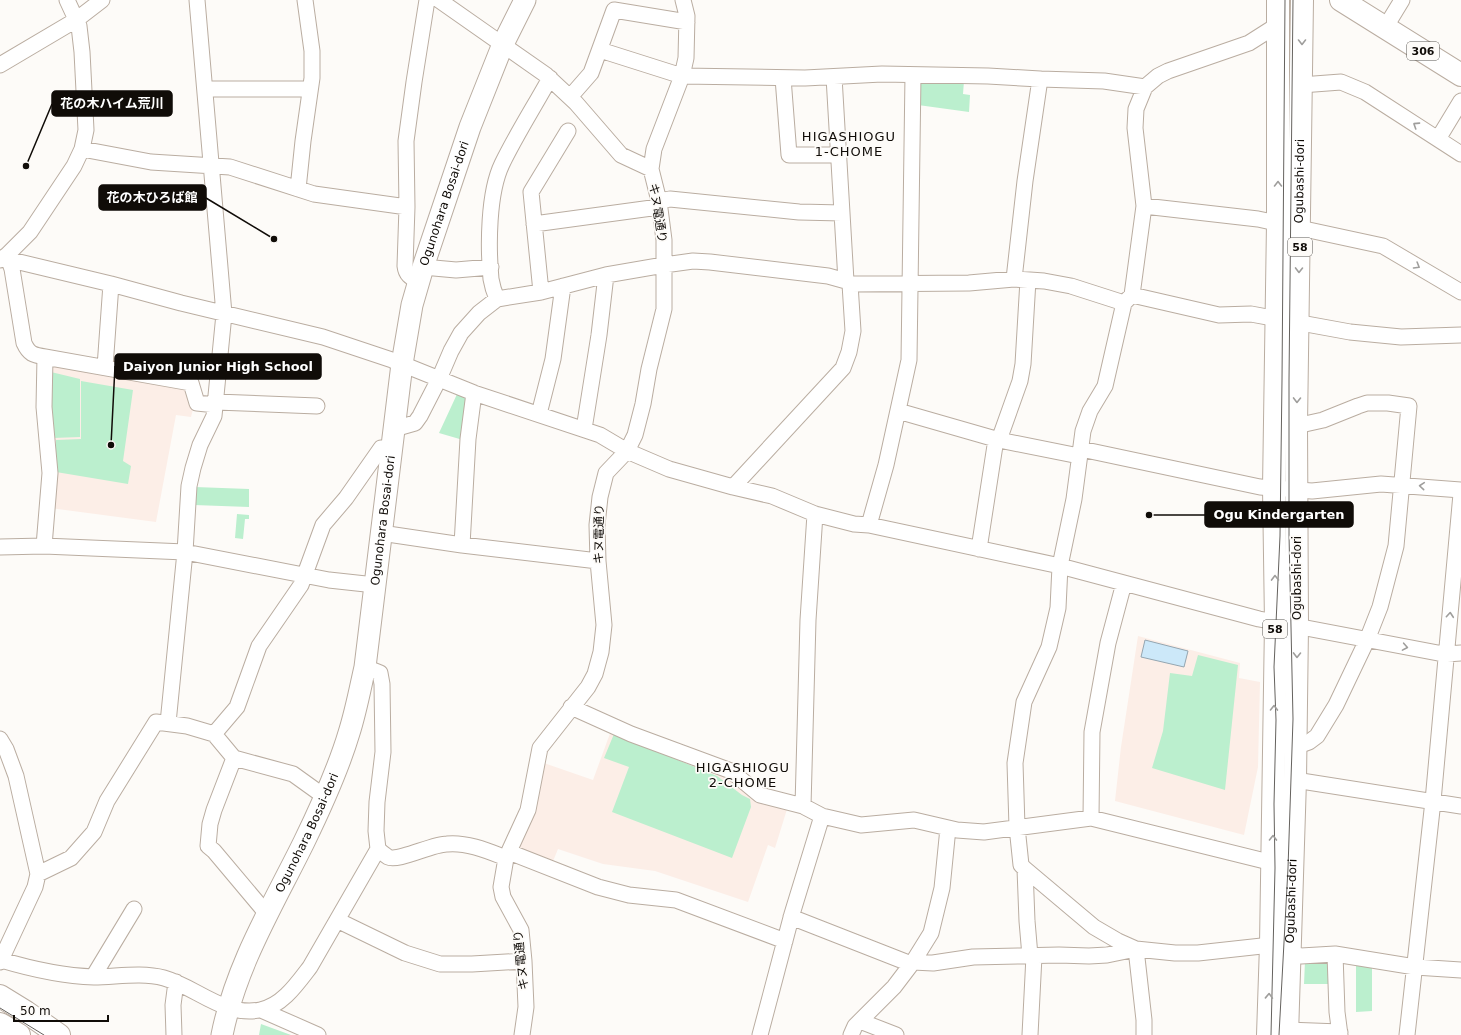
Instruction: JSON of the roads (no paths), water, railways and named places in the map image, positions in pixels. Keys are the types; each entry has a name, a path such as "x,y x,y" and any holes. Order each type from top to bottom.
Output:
{"main road":[{"name":"306","path":"1341,0 1393,15 1461,74"},
{"name":"306","path":"1367,0 1461,58"},
{"name":"Ogubashi-dori","path":"1278,2 1278,223 1274,488 1276,623 1273,864 1281,950"},
{"name":"Ogubashi-dori","path":"1281,1033 1281,950 1294,780 1295,747 1297,626 1296,426 1302,2"},
{"path":"0,996 59,1035"},
{"path":"0,1024 19,1035"}],"street":[{"path":"4,257 30,232 74,166 82,150 86,130 85,88 79,26 67,0"},
{"path":"0,65 76,20 102,0"},
{"path":"168,723 185,552 189,486 192,468 200,446 211,424 216,403 224,314 206,89 197,0"},
{"path":"298,189 310,89 312,51 305,0"},
{"path":"427,0 406,142 406,273 410,277 421,274 491,267"},
{"path":"439,0 550,78 570,97 621,155 650,169"},
{"name":"Ogunohara Bosai-dori","path":"222,1035 228,1008 253,940 325,797 349,734 365,668 402,364 412,305 470,127 503,44 525,0"},
{"name":"キヌ電通り","path":"522,1035 526,1007 521,930 503,897 501,887 507,855 528,810 540,748 570,707 588,687 601,652 604,625 598,561 597,525 600,497 606,473 627,452 635,435 664,309 664,240 659,204 650,169 654,149 682,76 686,58 687,22 683,0"},
{"path":"570,97 591,73 614,10 687,22"},
{"path":"1136,949 1118,941 1094,927 1021,865 1017,827 1015,763 1024,702 1049,647 1058,608 1060,566 1074,498 1083,432 1090,411 1105,386 1128,299 1144,206 1135,117 1136,109 1145,87 1158,76 1168,71 1249,43 1271,29 1278,29"},
{"path":"600,50 682,76 783,78 882,74 988,76 1040,79 1104,80 1145,87"},
{"path":"869,525 886,465 909,360 913,75"},
{"path":"733,487 843,368 849,352 852,331 842,213 834,77"},
{"path":"497,299 491,279 490,224 496,181 502,164 550,78"},
{"path":"783,78 789,155 839,155"},
{"path":"979,549 998,439 1020,382 1023,364 1021,280 1025,180 1040,79"},
{"path":"1301,85 1341,82 1365,92 1461,154"},
{"path":"206,89 310,89"},
{"path":"1438,139 1461,101"},
{"path":"541,292 531,192 568,131"},
{"path":"82,150 150,162 230,167 314,194 407,207"},
{"path":"534,224 659,204 670,199 799,212 842,213"},
{"path":"1144,206 1258,219 1383,246 1461,292"},
{"path":"4,257 224,314 323,337 402,364 474,393 600,435 627,452 669,469 772,496 815,514 854,524 869,525 1060,566 1276,623 1454,654"},
{"path":"4,257 12,268 24,343 28,351 35,355 190,383 197,403 317,406"},
{"path":"214,734 237,707 260,646 301,585 323,525 346,498 381,448 415,423 439,379 450,351 461,333 479,312 497,299 541,292 606,275 693,261 828,276 848,282 911,284 1021,280 1044,281 1128,299 1219,315 1251,314 1350,332 1401,337 1461,335"},
{"path":"584,429 600,335 606,275"},
{"path":"105,367 111,284"},
{"path":"539,414 553,360 563,286"},
{"path":"44,546 50,473 44,407 45,358"},
{"path":"462,545 468,439 474,393"},
{"path":"1295,747 1309,742 1317,736 1336,705 1367,640 1380,607 1396,546 1409,406 1388,403 1367,404 1323,420 1296,426"},
{"path":"898,411 998,439 1260,487 1312,491 1381,484 1461,490"},
{"path":"1407,1035 1433,801 1454,654 1461,494"},
{"path":"803,806 808,620 815,514"},
{"path":"381,533 462,545 598,561"},
{"path":"0,547 44,546 185,552 329,580 375,585"},
{"path":"1091,818 1092,732 1108,643 1124,583"},
{"path":"0,739 6,749 16,776 38,874 35,887 1,961 28,968 68,975 92,977 140,975 161,977 176,982 228,1008 238,1010 261,1010 269,1007 286,996 310,967 378,849 376,831 377,802 383,752 382,684 380,673 365,668"},
{"path":"570,707 632,734 731,771 760,795 803,806 822,816 861,825 914,820 957,830 984,832 1091,818 1273,864"},
{"path":"38,874 71,858 94,832 107,801 156,722 187,726 214,734 234,758 293,774 325,797"},
{"path":"234,758 214,810 210,824 208,846 214,851 267,914"},
{"path":"1294,780 1461,806"},
{"path":"760,1035 791,917 822,816"},
{"path":"851,1035 855,1026 894,987 912,963 931,933 942,888 948,828"},
{"path":"378,849 388,857 397,858 428,847 447,844 475,847 507,855 598,887 629,895 676,900 785,941"},
{"path":"1025,869 1027,921 1032,956 1030,1035"},
{"path":"92,977 134,909"},
{"path":"791,917 912,963 933,963 973,957 1107,955 1136,949 1175,953 1281,950 1301,956 1335,954 1414,967 1461,970"},
{"path":"337,920 405,953 440,964 524,961"},
{"path":"1136,949 1144,1020 1144,1035"},
{"path":"1281,1033 1340,1034 1337,1012 1335,954"},
{"path":"174,1035 173,1005 176,982"},
{"path":"261,1010 318,1035"},
{"path":"860,1021 896,1035"}],"water":[{"path":"1145,640 1188,651 1184,667 1141,657"}],"tram line":[{"path":"1271,1035 1275,868 1274,804 1276,720 1274,667 1280,536 1285,0"},
{"path":"1279,1035 1288,868 1293,719 1289,535 1293,0"},
{"path":"0,1008 44,1035"}],"place":[{"name":"花の木ハイム荒川","path":"26,166"},
{"name":"花の木ひろば館","path":"274,239"},
{"name":"Daiyon Junior High School","path":"111,445"},
{"name":"Ogu Kindergarten","path":"1149,515"}],"district":[{"name":"HIGASHIOGU 1-CHOME","path":"849,144"},
{"name":"HIGASHIOGU 2-CHOME","path":"743,774"}]}
